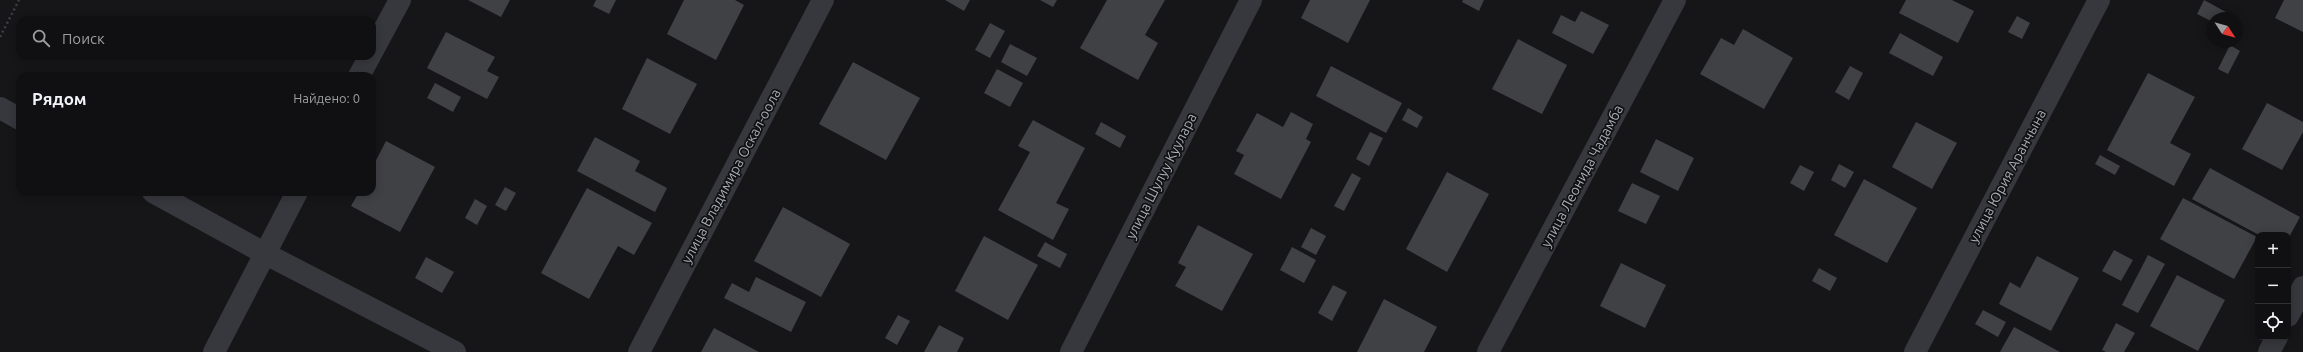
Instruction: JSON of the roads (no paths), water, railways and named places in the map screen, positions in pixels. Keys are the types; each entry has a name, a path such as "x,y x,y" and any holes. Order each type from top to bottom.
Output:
{"street":[{"path":"376,45 400,0"},
{"name":"улица Владимира Оскал-оола","path":"639,352 823,0"},
{"name":"улица Шулуу Куулара","path":"1071,352 1251,0"},
{"name":"улица Леонида Чадамба","path":"1488,352 1675,0"},
{"name":"улица Юрия Аранчына","path":"1915,352 2099,0"},
{"path":"361,72 368,60"},
{"path":"0,108 16,117"},
{"path":"160,196 264,253 455,352"},
{"path":"214,352 295,196"},
{"path":"2291,310 2303,287"},
{"path":"2269,352 2275,340"}]}
